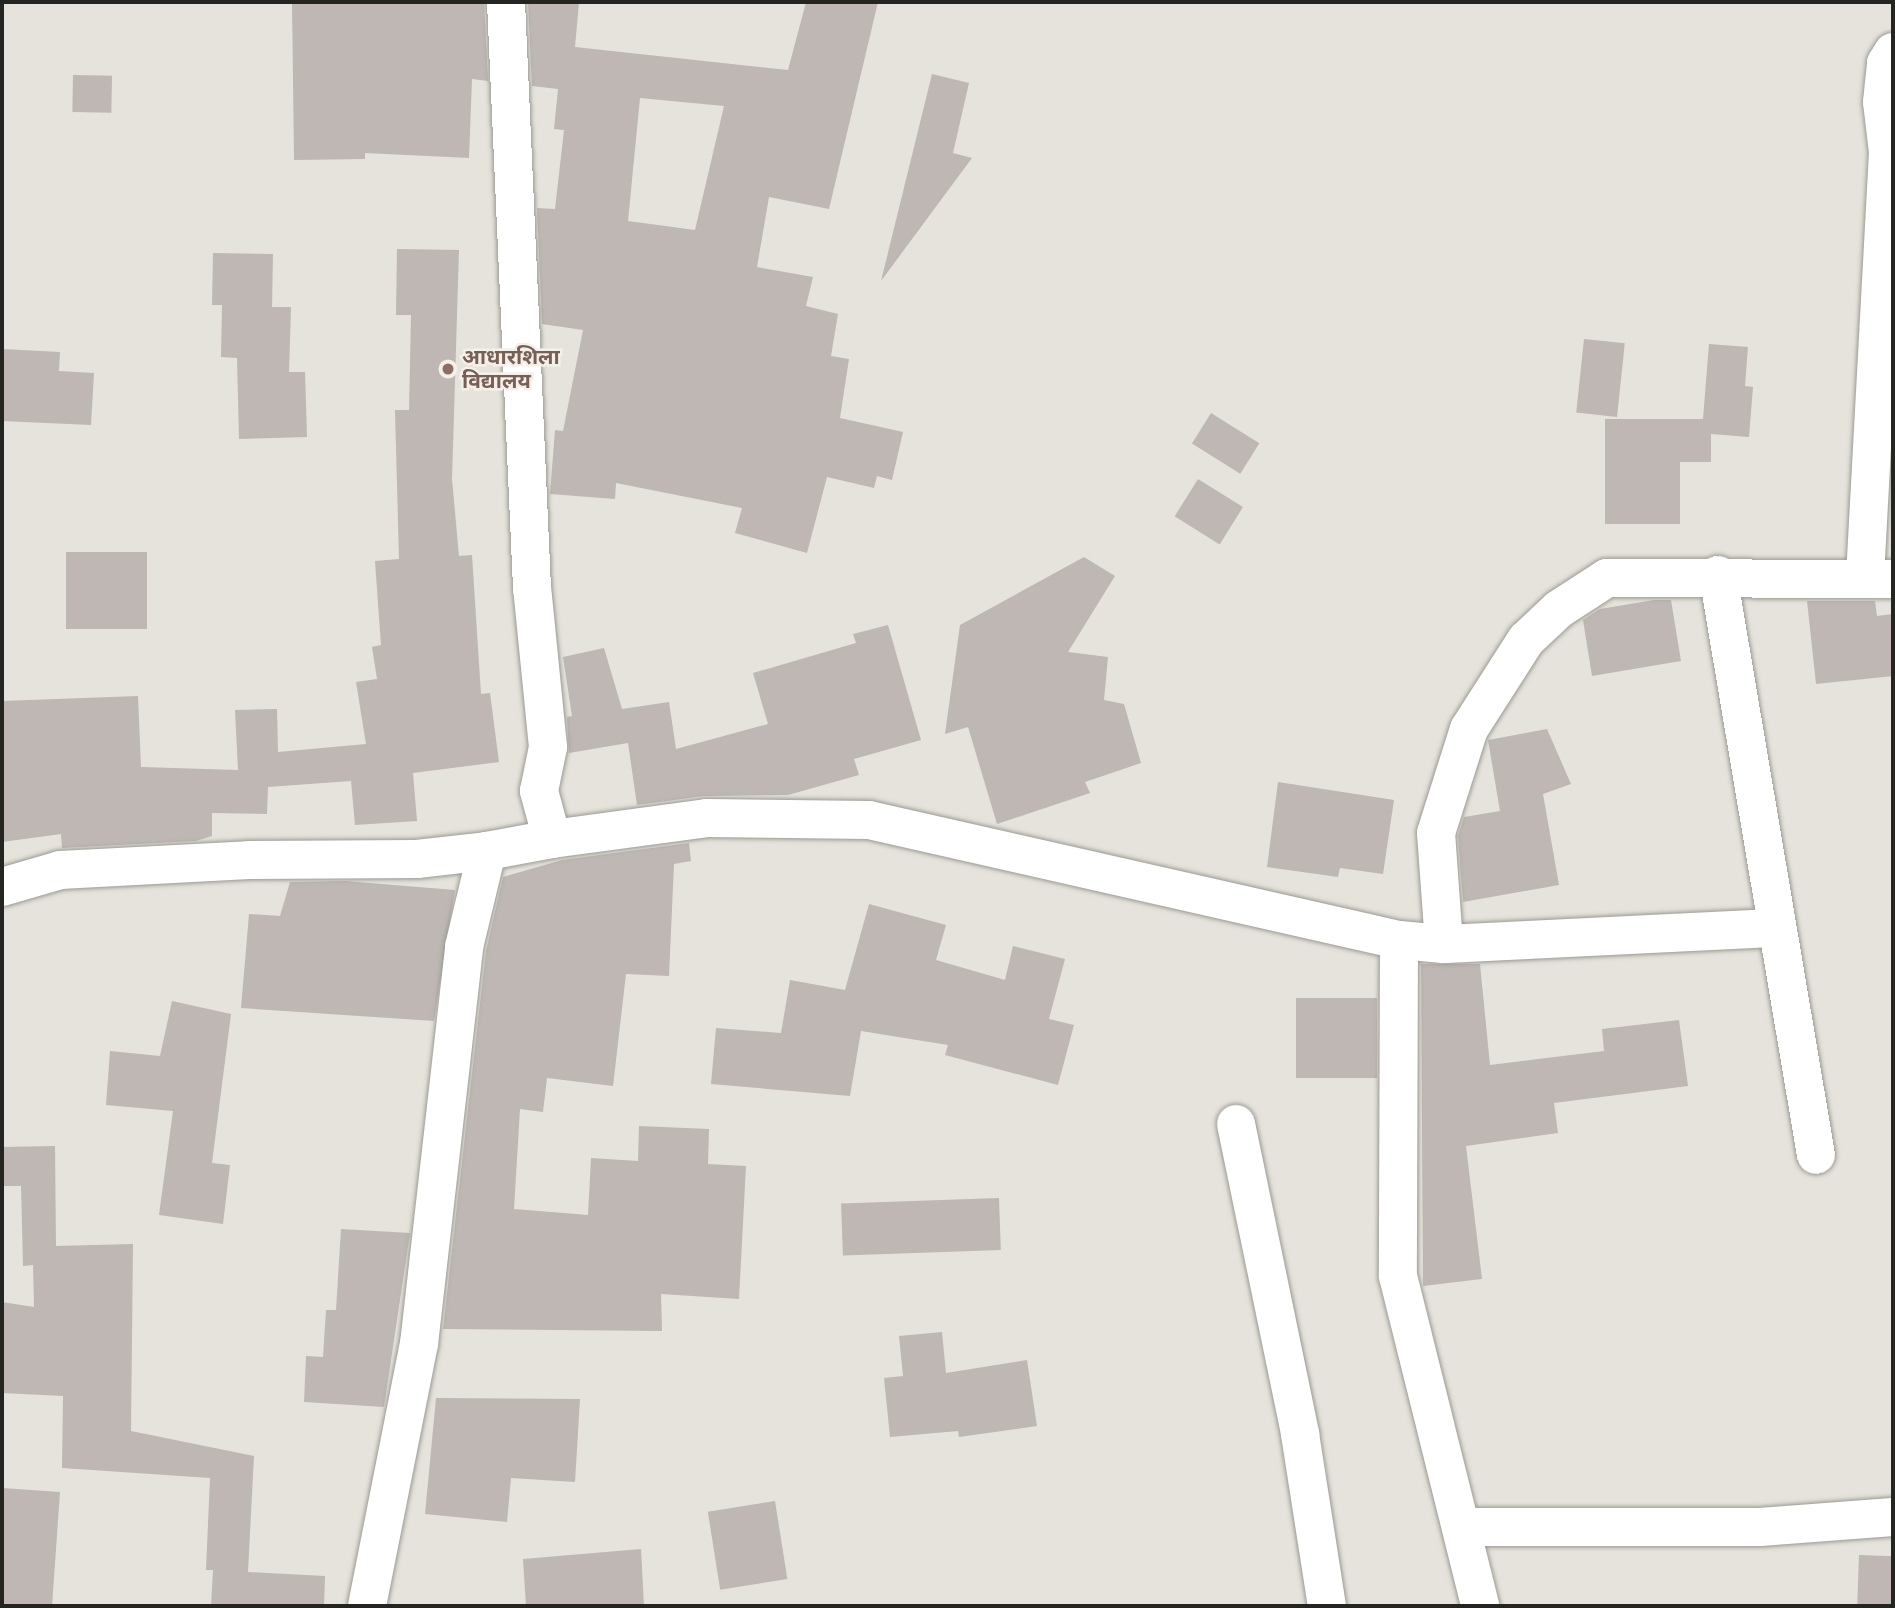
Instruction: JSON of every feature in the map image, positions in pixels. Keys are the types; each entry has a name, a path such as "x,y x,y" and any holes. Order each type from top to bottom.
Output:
{"street":[{"path":"506,2 532,588 548,747 539,790 552,839"},
{"path":"1444,944 1436,833 1469,729 1525,640 1559,609 1606,578 1718,575 1879,578 1888,152 1882,102 1886,63 1893,52"},
{"path":"1718,575 1775,928 1816,1155"},
{"path":"2,887 60,870 248,860 417,859 707,818 869,820 1399,940 1444,944 1775,928"},
{"path":"368,1606 419,1344 464,947 488,851"},
{"path":"1399,940 1398,1276 1480,1606"},
{"path":"1237,1124 1300,1434 1327,1606"},
{"path":"1461,1527 1760,1527 1893,1517"}],"building":[{"path":"292,2 484,2 488,81 472,79 469,158 365,153 365,159 294,160"},
{"path":"528,2 579,2 575,47 788,70 806,2 878,2 829,209 769,197 757,267 813,277 806,306 838,314 831,356 849,359 840,418 903,432 892,480 877,476 874,488 827,477 807,553 735,533 742,508 616,483 615,499 550,494 555,430 563,431 583,330 542,324 537,208 555,209 564,130 554,129 558,89 532,86","holes":["640,98 724,106 695,230 628,221"]},
{"path":"932,74 969,83 953,153 972,158 881,281"},
{"path":"73,75 112,76 111,113 72,112"},
{"path":"397,249 459,250 452,479 459,556 472,555 481,694 490,693 499,762 413,773 417,821 355,825 351,781 268,787 267,814 212,813 212,836 196,841 62,848 61,834 2,842 2,701 138,696 141,767 238,770 235,710 277,709 278,752 366,744 356,682 377,679 372,647 381,645 375,561 399,559 395,410 409,410 411,315 396,315"},
{"path":"213,253 273,254 272,307 291,307 289,372 305,372 307,437 239,439 237,358 221,357 222,305 212,305"},
{"path":"1584,339 1625,343 1617,417 1576,413"},
{"path":"1709,344 1748,347 1745,386 1753,387 1749,437 1711,434 1711,462 1680,462 1680,524 1605,524 1605,419 1703,419"},
{"path":"2,349 60,352 59,371 94,373 91,425 2,421"},
{"path":"1211,413 1259,443 1240,474 1192,444"},
{"path":"1198,479 1243,507 1220,544 1175,516"},
{"path":"66,552 147,552 147,629 66,629"},
{"path":"1084,557 1115,576 1068,652 1108,657 1104,700 1124,704 1141,763 1085,782 1090,793 997,824 968,727 945,734 960,625"},
{"path":"1654,600 1671,600 1681,661 1592,676 1583,620 1600,609"},
{"path":"1807,601 1875,601 1877,616 1893,614 1893,676 1816,684"},
{"path":"888,625 921,740 854,759 859,775 788,795 704,796 637,805 628,743 569,753 567,717 572,716 563,657 604,648 622,709 669,702 676,749 768,724 753,673 856,643 853,634"},
{"path":"1547,729 1571,784 1543,794 1559,885 1463,902 1458,836 1464,817 1500,811 1488,740"},
{"path":"1278,782 1394,800 1383,874 1340,868 1338,877 1267,867"},
{"path":"689,843 691,861 674,864 669,976 626,974 613,1086 547,1078 543,1112 520,1109 514,1209 588,1215 591,1158 638,1161 639,1126 709,1129 708,1164 746,1166 739,1299 661,1294 662,1331 443,1329 486,951 503,877 562,860"},
{"path":"345,881 455,890 434,1021 241,1008 249,914 280,916 290,882"},
{"path":"869,904 946,925 936,960 1005,980 1013,946 1065,959 1049,1019 1074,1025 1058,1085 945,1055 948,1045 861,1031 850,1096 711,1084 716,1028 781,1033 790,980 845,990"},
{"path":"1421,964 1480,964 1490,1065 1604,1051 1602,1029 1679,1020 1688,1086 1554,1103 1558,1133 1466,1146 1482,1279 1423,1286"},
{"path":"1296,998 1377,998 1377,1078 1296,1078"},
{"path":"172,1001 231,1014 212,1163 230,1165 223,1224 159,1215 173,1111 106,1105 110,1051 160,1056"},
{"path":"55,1146 56,1246 133,1244 131,1431 254,1456 248,1572 325,1576 324,1606 211,1606 213,1570 206,1570 210,1478 62,1468 63,1396 2,1393 2,1302 34,1307 33,1265 23,1266 21,1186 2,1186 2,1147"},
{"path":"999,1198 1001,1250 843,1255 841,1204"},
{"path":"341,1229 410,1233 384,1407 304,1402 306,1356 323,1357 326,1310 336,1310"},
{"path":"942,1332 946,1373 1027,1360 1037,1426 959,1437 958,1431 890,1437 884,1378 903,1376 899,1336"},
{"path":"436,1398 580,1399 575,1482 511,1478 507,1522 425,1514"},
{"path":"2,1488 60,1492 52,1606 2,1606"},
{"path":"775,1501 787,1579 720,1590 708,1512"},
{"path":"641,1549 644,1606 526,1606 523,1559"},
{"path":"1859,1555 1893,1556 1891,1606 1857,1606"}],"place":[{"name":"आधारशिला विद्यालय","path":"448,369"}]}
